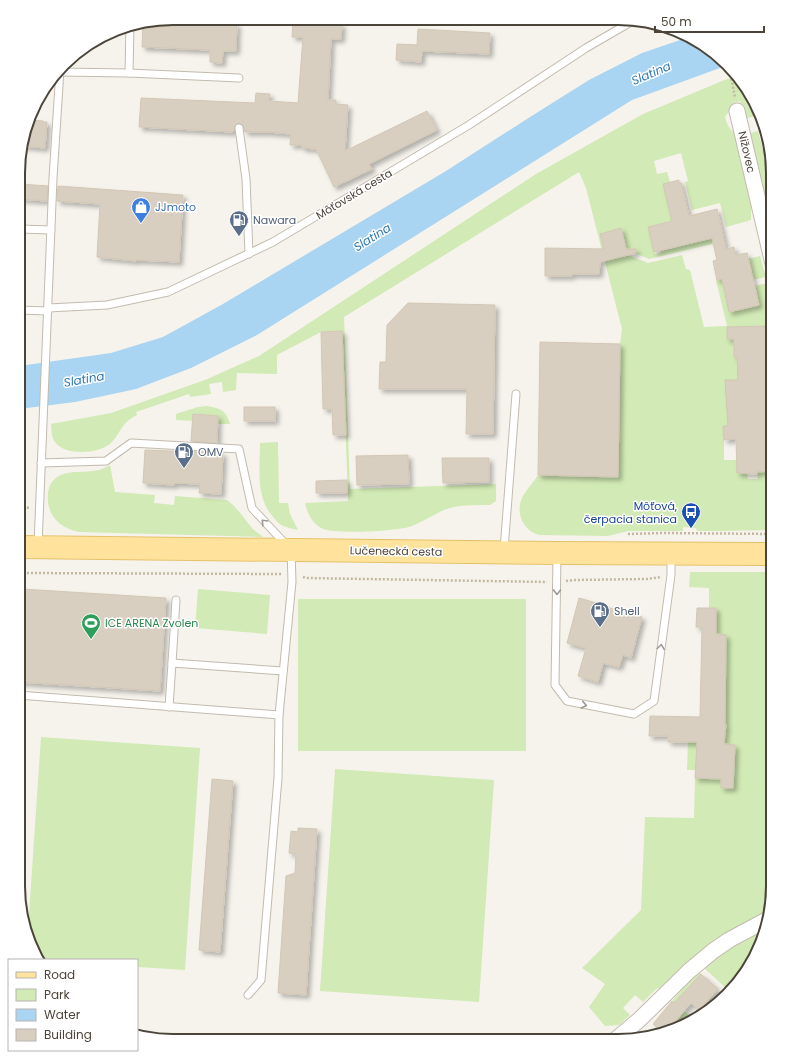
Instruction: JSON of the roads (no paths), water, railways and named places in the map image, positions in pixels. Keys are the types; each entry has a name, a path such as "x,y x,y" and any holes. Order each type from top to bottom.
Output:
{"main road":[{"name":"Lučenecká cesta","path":"28,547 766,554"}],"street":[{"name":"Nižovec","path":"738,111 766,233"},
{"path":"622,1034 639,1020 689,971 713,951 729,940 761,923"}],"lane":[{"name":"Môťovská cesta","path":"25,310 107,305 168,292 249,254 273,242 469,125 586,48 626,25"},
{"path":"129,73 130,32"},
{"path":"65,71 239,78"},
{"path":"28,547 42,463 53,178 60,78"},
{"path":"239,128 246,179 249,254"},
{"path":"25,229 51,230"},
{"path":"504,552 516,394"},
{"path":"42,463 106,461 131,443 239,449 252,508 291,550 292,582 279,715 278,778 261,980 248,995"},
{"path":"557,553 555,685 568,702 634,714 654,700 671,575 671,554"},
{"path":"169,707 176,600"},
{"path":"172,664 283,671"},
{"path":"25,696 279,715"}],"water":[{"name":"Slatina","path":"682,39 700,50 723,68 632,100 257,335 191,368 136,389 75,402 25,408 25,365 111,353 163,337 223,304 446,171 589,80 642,53"}],"place":[{"name":"JJmoto","path":"141,224"},
{"name":"Nawara","path":"239,237"},
{"name":"OMV","path":"184,469"},
{"name":"Môťová, čerpacia stanica","path":"691,529"},
{"name":"Shell","path":"600,628"},
{"name":"ICE ARENA Zvolen","path":"91,640"}]}
